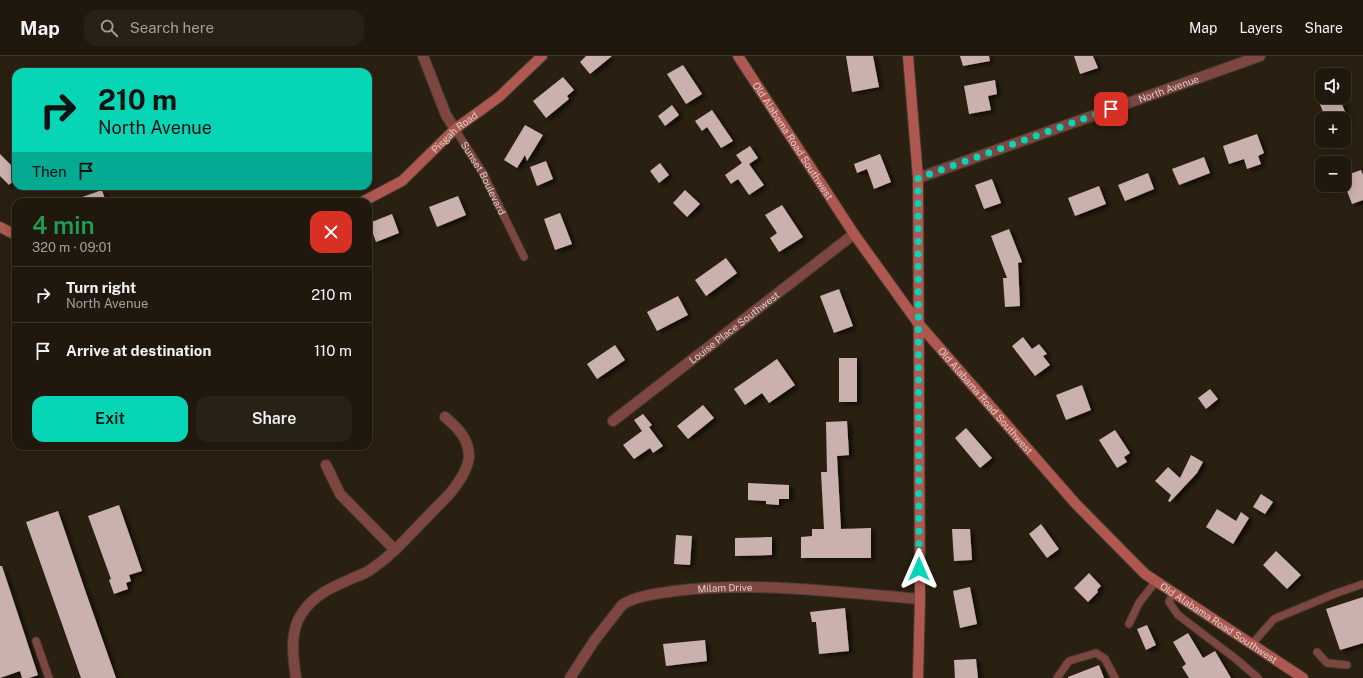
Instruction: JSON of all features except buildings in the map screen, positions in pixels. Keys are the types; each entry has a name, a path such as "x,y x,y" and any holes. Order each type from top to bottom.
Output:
{"street":[{"name":"Sunset Boulevard","path":"423,56 446,115 455,129"},
{"name":"Pisgah Road","path":"370,198 402,181 455,129 499,97 542,56"},
{"name":"Old Alabama Road Southwest","path":"738,56 854,234 918,323 1075,503 1145,574 1303,678"},
{"path":"908,56 918,178 920,599 918,678"},
{"name":"North Avenue","path":"918,178 1260,56"},
{"path":"0,228 12,233"},
{"name":"Louise Place Southwest","path":"613,421 854,234"},
{"path":"296,678 292,652 294,631 301,614 311,601 324,591 369,571 395,550 455,488 465,471 469,459 468,446 460,430 445,417"},
{"path":"326,465 340,494 395,550"},
{"name":"Milam Drive","path":"570,678 594,641 622,605 628,601 646,595 702,588 750,588 793,589 920,599"}],"lane":[{"name":"Sunset Boulevard","path":"455,129 483,173 524,257"},
{"path":"1128,624 1140,603 1156,581"},
{"path":"1252,644 1274,619 1334,594 1363,584"},
{"path":"1173,592 1169,602 1178,616 1236,659 1258,678"},
{"path":"36,641 48,678"},
{"path":"1316,652 1327,663 1347,665"},
{"path":"1058,678 1069,661 1096,653 1105,659 1115,678"}],"route":[{"path":"919,569 918,178 1111,109"}]}
